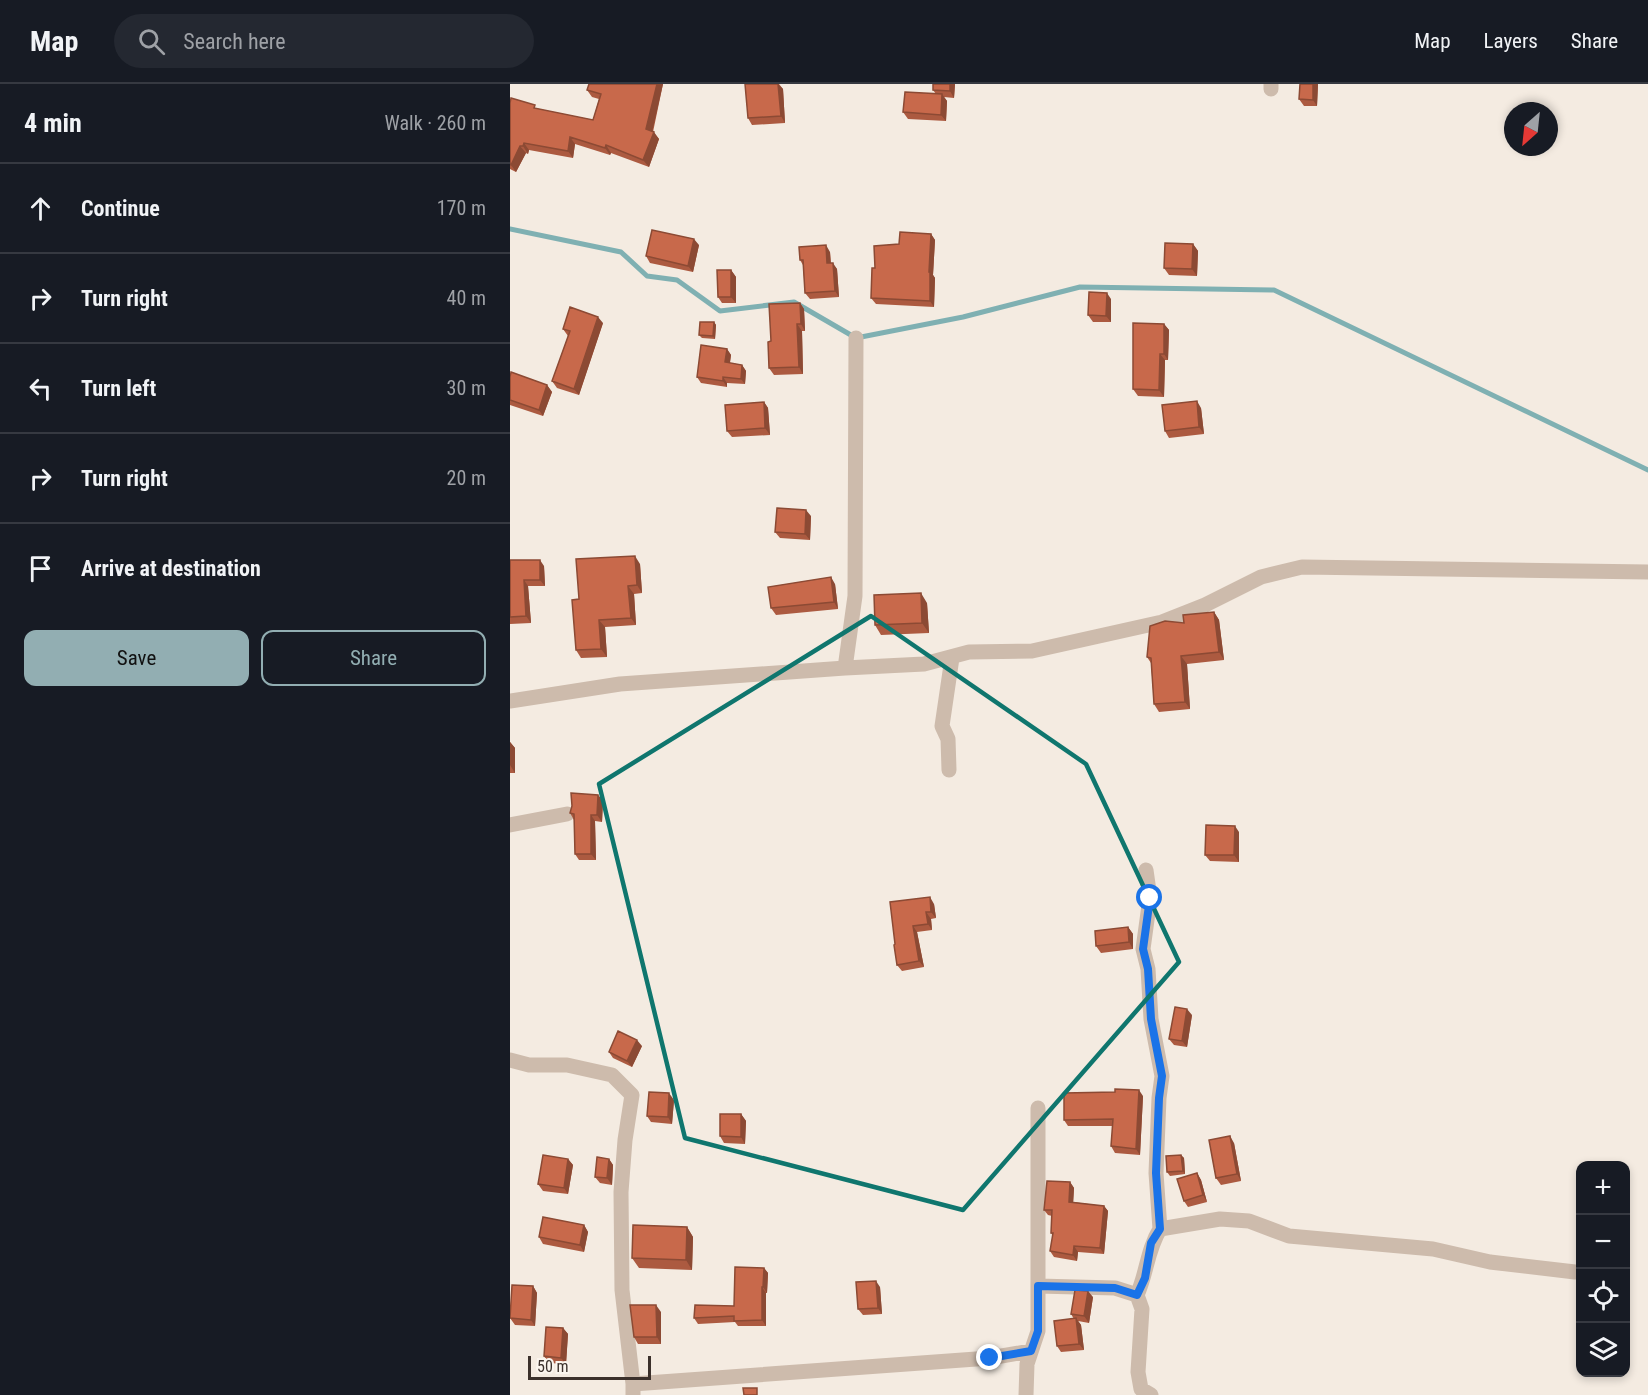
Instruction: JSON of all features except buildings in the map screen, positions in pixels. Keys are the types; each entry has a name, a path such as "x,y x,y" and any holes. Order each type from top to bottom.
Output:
{"street":[{"path":"845,668 855,596 856,338"},
{"path":"510,701 620,684 924,664 969,652 1032,651 1162,622 1205,605 1262,577 1302,567 1648,572"},
{"path":"949,770 948,739 942,726 952,658"},
{"path":"510,825 567,814"},
{"path":"1146,870 1150,898 1143,949 1148,969 1151,1019 1162,1076 1156,1173 1160,1229 1151,1243 1145,1278 1137,1295 1142,1309 1138,1372 1141,1389 1151,1395"},
{"path":"510,1060 529,1065 567,1065 612,1075 632,1095 625,1140 621,1192 622,1290 633,1389 990,1358 1031,1351"},
{"path":"1026,1395 1027,1364 1038,1331 1038,1108"},
{"path":"1160,1229 1220,1219 1249,1221 1289,1236 1433,1250 1490,1262 1575,1272"},
{"path":"1038,1286 1115,1288 1137,1295"}],"highlighted area":[{"path":"871,616 1086,764 1179,962 963,1210 685,1138 599,784"}],"waterway":[{"path":"510,229 621,252 647,276 677,280 720,311 794,302 856,338 963,317 1080,287 1274,290 1648,470"}],"route":[{"path":"990,1358 1031,1351 1038,1331 1038,1286 1115,1288 1137,1295 1145,1278 1151,1243 1160,1229 1156,1173 1162,1076 1151,1019 1148,969 1143,949 1150,898"}]}
